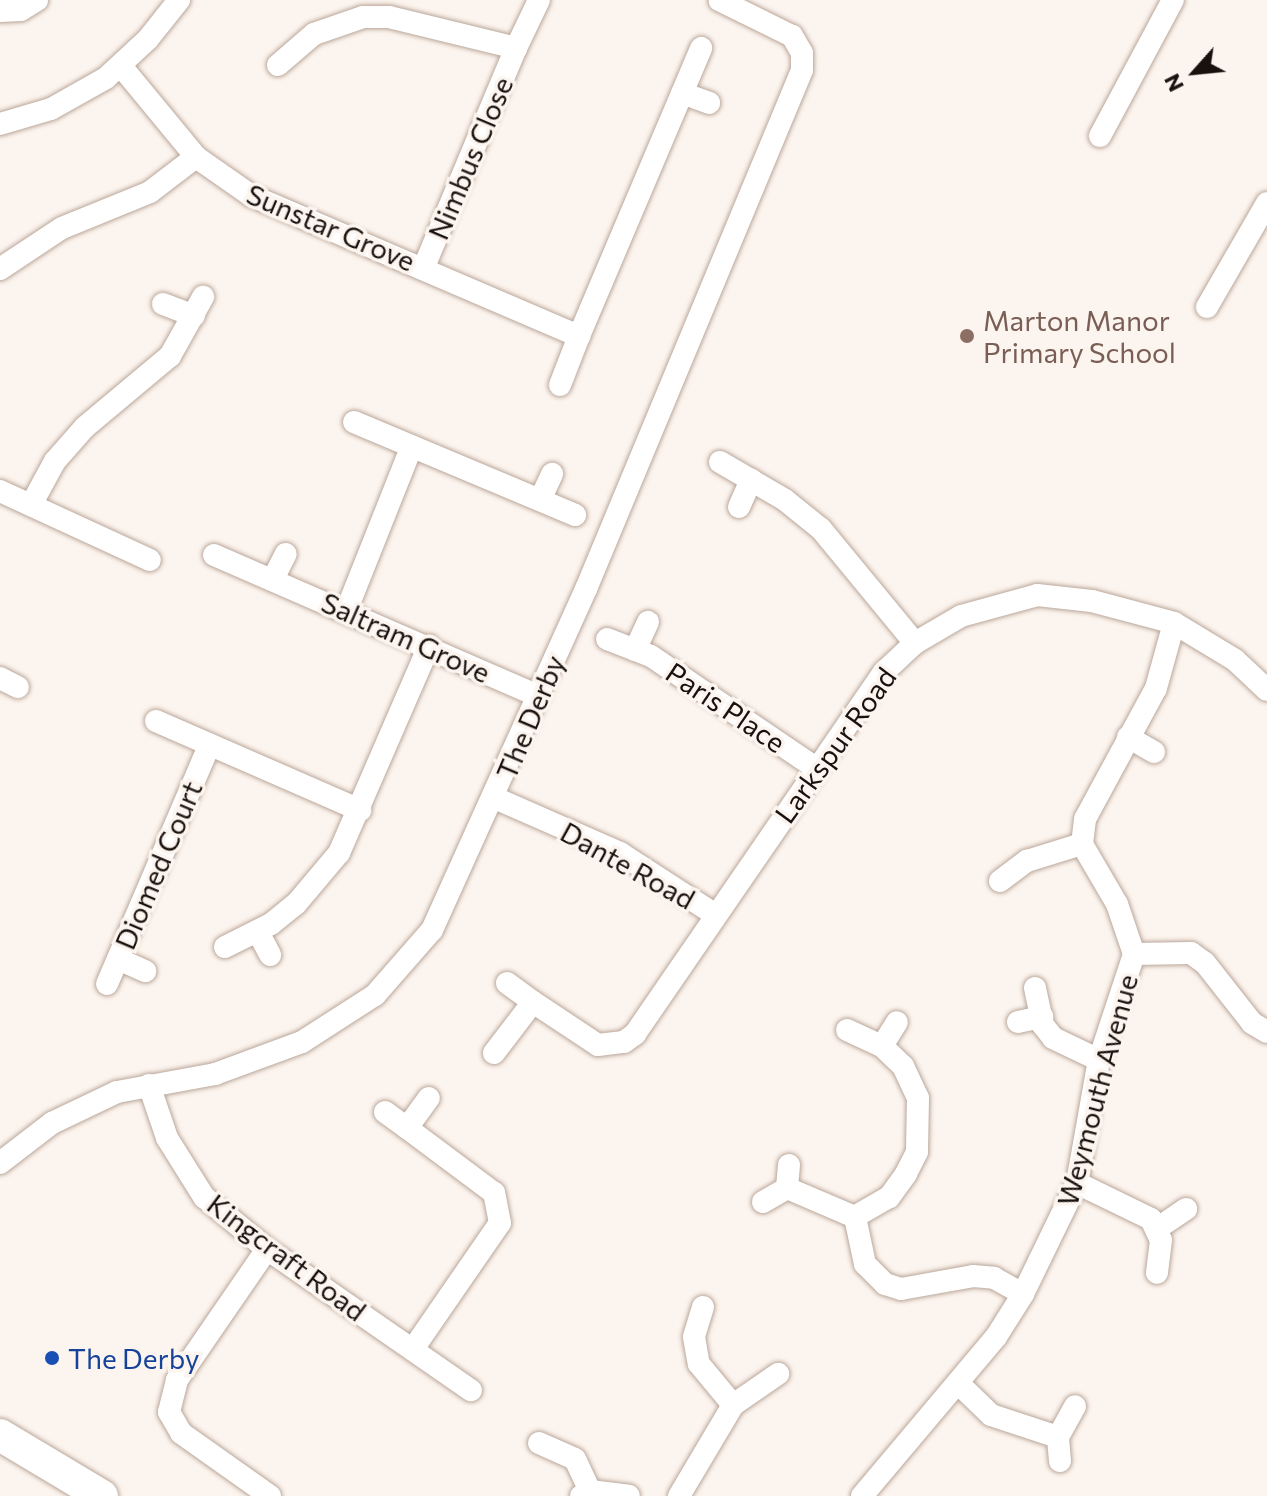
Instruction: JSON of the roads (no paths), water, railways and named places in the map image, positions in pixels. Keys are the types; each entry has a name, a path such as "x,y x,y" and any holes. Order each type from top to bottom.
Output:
{"main road":[{"path":"0,1435 102,1496"}],"street":[{"path":"0,11 21,10 37,0"},
{"name":"Nimbus Close","path":"424,267 539,0"},
{"name":"The Derby","path":"0,1163 52,1123 117,1092 260,1061 302,1042 375,995 432,930 495,798 539,696 779,132 802,70 802,53 792,36 719,0"},
{"path":"1100,136 1173,0"},
{"path":"0,124 51,109 121,66 175,1"},
{"name":"Nimbus Close","path":"278,65 314,34 363,17 389,17 516,48"},
{"path":"560,385 701,48"},
{"name":"Sunstar Grove","path":"121,66 196,157 252,196 424,267 579,336"},
{"path":"682,93 709,103"},
{"path":"0,269 62,228 150,192 196,157"},
{"path":"1207,307 1267,203"},
{"path":"31,505 55,461 85,427 170,356 198,307 163,304"},
{"path":"354,422 575,515"},
{"path":"347,609 412,446"},
{"path":"720,462 821,529 915,643"},
{"path":"540,500 552,474"},
{"path":"739,507 751,480"},
{"path":"0,491 150,560"},
{"path":"273,579 286,554"},
{"name":"Saltram Grove","path":"214,555 347,609 539,696"},
{"name":"Larkspur Road","path":"507,983 598,1045 624,1042 635,1034 884,672 915,643 981,608 1037,595 1092,601 1174,623 1235,660 1267,690"},
{"name":"Paris Place","path":"635,650 648,622"},
{"path":"1000,881 1027,861 1082,844 1089,810 1156,688 1174,623"},
{"name":"Paris Place","path":"607,639 635,650 816,768"},
{"path":"225,947 258,932 317,882 360,810 429,646"},
{"name":"Diomed Court","path":"156,721 360,810"},
{"path":"1128,737 1154,752"},
{"name":"Diomed Court","path":"107,984 209,746"},
{"name":"Dante Road","path":"495,798 620,853 716,915"},
{"name":"Weymouth Avenue","path":"862,1496 958,1383 1023,1294 1077,1183 1099,1060 1134,954 1117,904 1082,844"},
{"path":"258,932 270,955"},
{"path":"1134,954 1191,953 1252,1023 1267,1032"},
{"path":"118,959 145,971"},
{"path":"1035,988 1042,1017 1053,1038 1099,1060"},
{"path":"494,1053 533,1002"},
{"path":"1018,1022 1042,1017"},
{"path":"882,1046 897,1022"},
{"path":"847,1030 882,1046 903,1066 918,1098 920,1130 917,1152 889,1197 855,1217"},
{"name":"Kingcraft Road","path":"149,1085 184,1170 204,1197 267,1249 471,1390"},
{"path":"407,1128 429,1098"},
{"path":"385,1112 484,1184 500,1210 495,1234 413,1349"},
{"path":"787,1188 789,1165"},
{"path":"1077,1183 1151,1219 1158,1228 1157,1273"},
{"path":"787,1188 855,1217"},
{"path":"763,1202 787,1188"},
{"path":"1158,1228 1186,1209"},
{"path":"855,1217 865,1264 885,1284 901,1289 994,1278 1023,1294"},
{"path":"267,1249 177,1380 169,1412 181,1433 270,1496"},
{"path":"703,1307 694,1337 699,1364 733,1405"},
{"path":"679,1496 733,1405 778,1374"},
{"path":"958,1383 991,1415 1058,1437"},
{"path":"1060,1461 1058,1437 1075,1406"},
{"path":"539,1443 575,1459 585,1494 629,1496"}],"place":[{"name":"Marton Manor Primary School","path":"967,336"},
{"name":"The Derby","path":"52,1358"}]}
